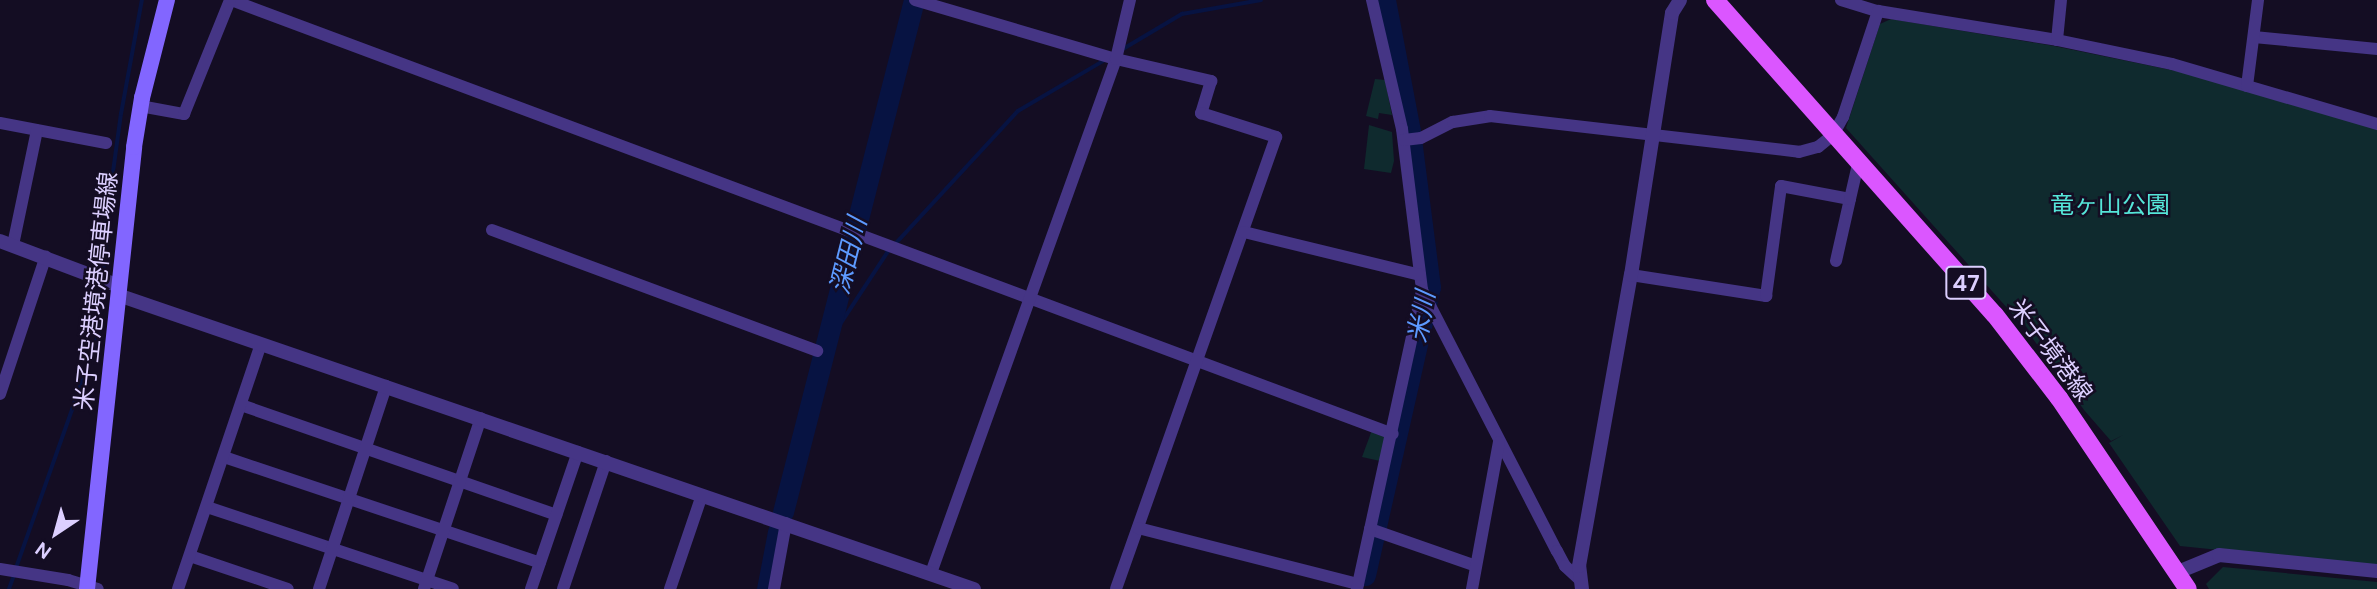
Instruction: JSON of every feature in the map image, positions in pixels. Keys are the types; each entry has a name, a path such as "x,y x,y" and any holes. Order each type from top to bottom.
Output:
{"main road":[{"name":"米子空港境港停車場線","path":"91,588 119,290 140,106 167,0"},
{"name":"米子境港線","path":"1715,0 1995,315 2059,398 2188,589"}],"street":[{"path":"140,106 184,114 230,0 1393,434"},
{"path":"915,0 1116,59 1211,81 1201,113 1276,137 1116,589"},
{"path":"931,573 1116,59 1130,0"},
{"path":"1138,528 1357,586 1393,434 1422,290 1404,140 1373,0"},
{"path":"1580,584 1672,13 1680,0"},
{"path":"1841,0 1878,11 2057,40 2172,64 2377,124"},
{"path":"2057,40 2061,0"},
{"path":"2247,86 2258,0"},
{"path":"1404,140 1421,138 1453,122 1490,116 1799,152 1818,147 1833,135 1843,117 1878,11"},
{"path":"2254,37 2377,49"},
{"path":"0,123 106,143"},
{"path":"37,130 6,243 46,256 119,290 261,344 974,589"},
{"path":"1836,261 1858,164"},
{"path":"1631,275 1766,296 1781,186 1850,199"},
{"path":"492,230 817,351"},
{"path":"1244,232 1420,275"},
{"path":"0,394 46,256"},
{"path":"1422,290 1565,566 1580,584"},
{"path":"178,589 261,344"},
{"path":"319,589 386,386"},
{"path":"241,405 556,515"},
{"path":"426,585 481,418"},
{"path":"1472,589 1499,442"},
{"path":"531,589 578,452"},
{"path":"223,457 540,563"},
{"path":"563,589 606,461"},
{"path":"670,589 702,495"},
{"path":"207,506 426,585 453,589"},
{"path":"774,589 786,523"},
{"path":"1370,530 1476,566"},
{"path":"2178,572 2219,555 2377,571"},
{"path":"190,556 288,589"},
{"path":"0,569 91,588"}],"green space":[{"name":"竜ヶ山公園","path":"1891,19 2054,46 2181,72 2377,128 2377,566 2180,546 2109,443 2123,435 2111,441 2084,410 2026,329 1846,128 1880,24"},
{"path":"1375,79 1385,80 1392,115 1379,113 1378,119 1366,116"},
{"path":"1369,125 1392,132 1394,161 1391,173 1364,169"},
{"path":"1372,430 1386,436 1380,461 1362,457"},
{"path":"2223,567 2377,582 2377,589 2209,589 2206,584"}],"waterway":[{"path":"103,275 121,114 142,0"},
{"name":"深田川","path":"783,512 914,0"},
{"path":"1123,49 1182,14 1261,0"},
{"name":"米川","path":"1365,575 1430,287 1410,131 1385,0"},
{"path":"822,352 887,253 1018,111 1105,60"},
{"path":"16,568 98,336 103,283"},
{"name":"深田川","path":"767,589 778,532"},
{"path":"9,589 14,575"}]}
